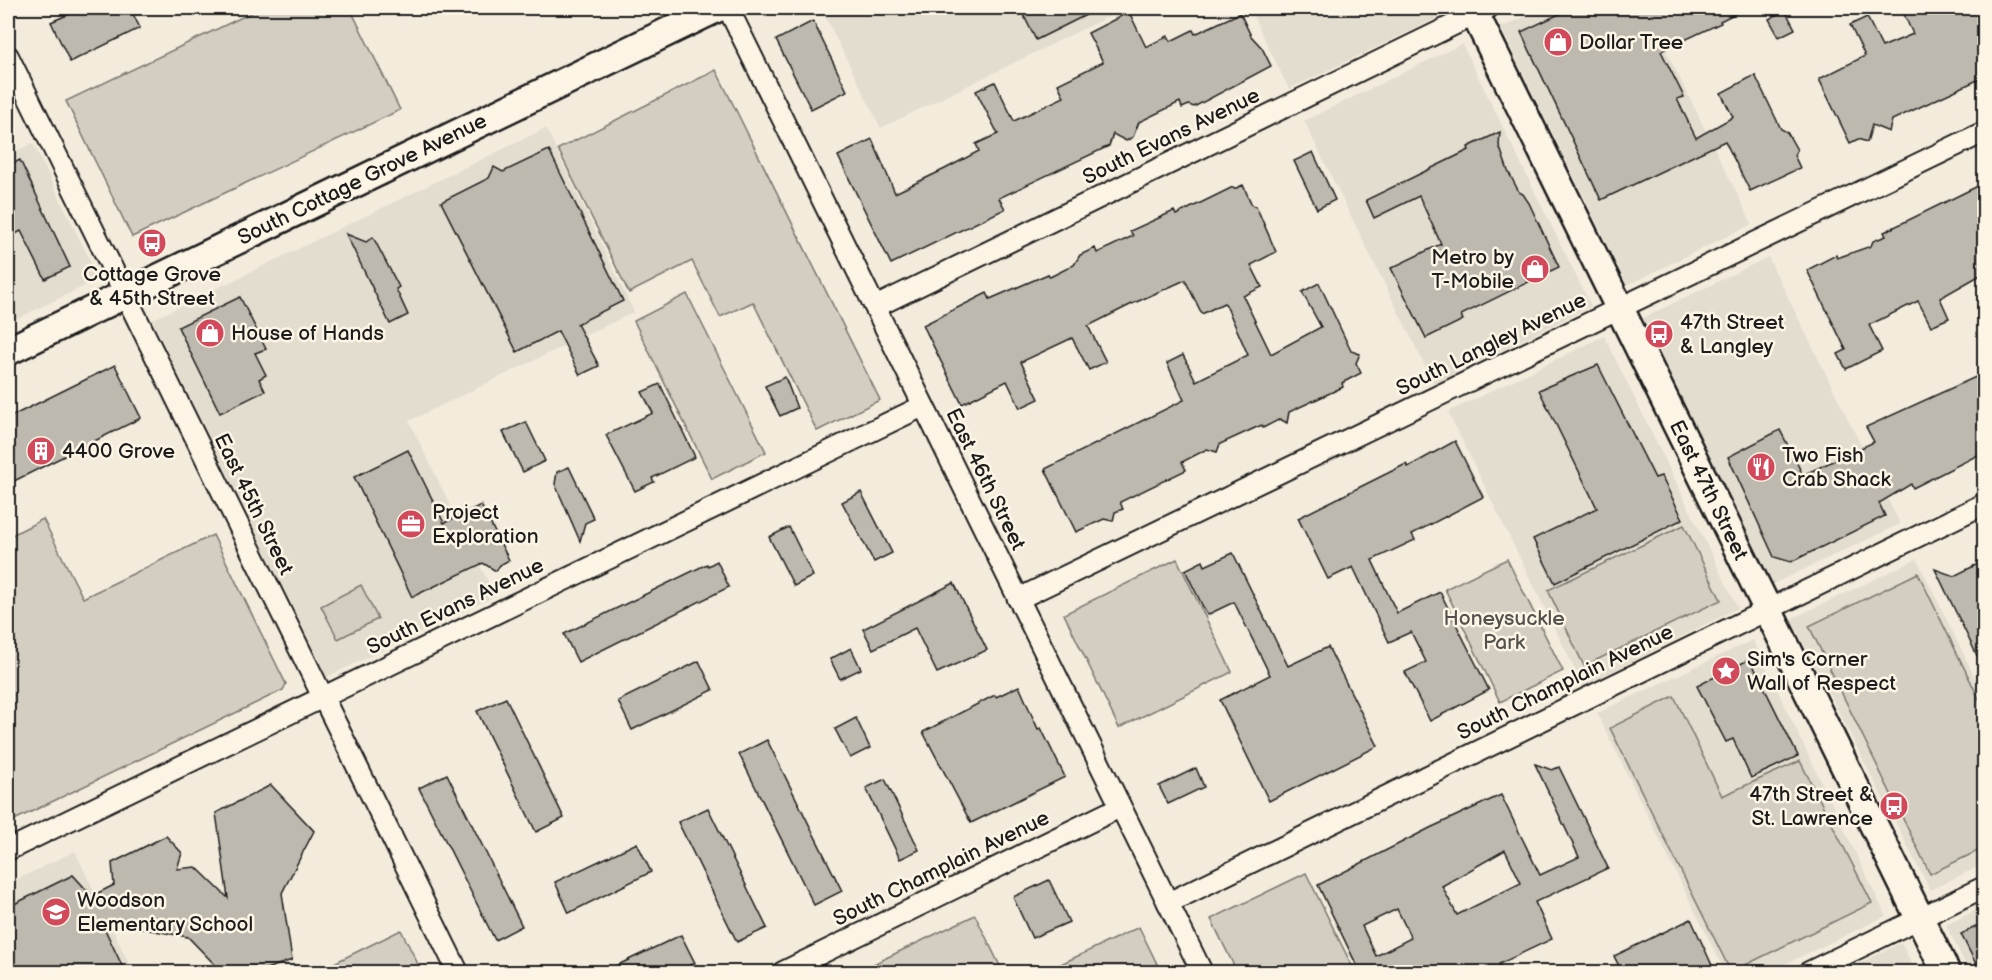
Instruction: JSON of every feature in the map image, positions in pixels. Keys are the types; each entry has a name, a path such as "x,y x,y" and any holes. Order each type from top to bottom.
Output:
{"main road":[{"name":"South Cottage Grove Avenue","path":"8,351 717,8"},
{"name":"East 47th Street","path":"1478,10 1620,308 1946,972"}],"street":[{"name":"East 46th Street","path":"728,8 1202,972"},
{"name":"South Evans Avenue","path":"875,307 1478,10"},
{"name":"East 45th Street","path":"8,56 458,972"},
{"name":"South Langley Avenue","path":"1018,599 1984,132"},
{"name":"South Evans Avenue","path":"8,850 923,406"},
{"name":"South Champlain Avenue","path":"1168,903 1984,504"},
{"name":"South Champlain Avenue","path":"783,972 1120,807"},
{"path":"1809,972 1984,887"}],"shaded area":[{"path":"821,8 1126,8 881,128"},
{"path":"1249,8 1446,8 1448,13 1289,89"},
{"path":"1543,8 1645,8 1752,224 1627,285 1501,28"},
{"path":"1462,44 1591,306 1434,384 1304,121"},
{"path":"546,128 634,312 409,421 495,596 327,677 152,320"},
{"path":"33,143 99,279 8,323 8,155"},
{"path":"1768,257 1900,524 1773,584 1643,318"},
{"path":"1604,336 1738,608 1583,686 1448,412"},
{"path":"1917,559 1984,696 1984,864 1930,890 1791,619"},
{"path":"1753,640 1886,916 1769,972 1725,972 1597,713"},
{"name":"Woodson Elementary School","path":"75,851 133,972 8,972 8,884"},
{"path":"1984,906 1984,972 1969,972 1946,925"},
{"path":"1901,943 1916,972 1842,972"}],"green space":[{"path":"261,8 350,8 400,110 132,237 66,101"},
{"path":"716,70 880,400 817,431 753,302 720,317 692,261 629,293 558,149"},
{"path":"687,294 766,452 712,479 634,321"},
{"path":"43,519 83,598 213,535 286,684 283,690 8,823 8,537"},
{"path":"1684,525 1721,600 1584,666 1548,590"},
{"path":"1177,559 1232,672 1119,728 1064,614"},
{"name":"Honeysuckle Park","path":"1507,559 1563,671 1500,702 1445,589"},
{"path":"1918,573 1984,709 1984,848 1930,874 1809,626"},
{"path":"361,585 378,619 338,639 321,606"},
{"path":"1674,696 1722,796 1800,761 1872,903 1731,972 1610,728"},
{"path":"1306,873 1355,972 1237,972 1211,919"},
{"path":"975,915 1003,972 857,972"},
{"path":"1139,927 1161,972 1044,972"},
{"path":"401,930 422,972 316,972"}],"building":[{"path":"83,8 130,8 140,28 70,62 51,22"},
{"path":"1020,8 1100,8 1036,40"},
{"path":"1572,8 1746,8 1720,21 1721,23 1661,51 1684,97 1677,99 1696,138 1733,117 1721,93 1755,75 1781,129 1787,132 1797,150 1794,155 1800,168 1750,191 1725,141 1601,200 1521,32"},
{"path":"1901,8 1984,8 1984,77 1892,120 1889,132 1872,125 1867,142 1858,139 1850,143 1819,79 1865,56 1850,25 1867,17 1882,47 1913,34"},
{"path":"1785,10 1795,29 1779,37 1769,19"},
{"path":"1129,12 1146,47 1168,36 1171,41 1193,30 1195,34 1240,13 1251,36 1262,48 1271,66 1194,107 1189,105 1182,108 1180,102 1139,122 1133,137 1126,141 1113,134 1109,146 999,198 1005,209 891,264 838,156 872,139 895,193 945,169 979,151 976,144 998,134 976,91 995,82 1014,121 1064,97 1058,84 1103,62 1088,33"},
{"path":"813,21 847,91 811,109 776,40"},
{"path":"1500,132 1499,145 1508,171 1519,192 1529,203 1559,267 1461,315 1463,320 1426,338 1391,268 1441,244 1419,196 1374,218 1366,200 1469,150 1468,147"},
{"path":"549,150 623,301 577,324 599,366 580,375 558,331 517,352 441,202 489,178 494,167 503,172"},
{"path":"1313,152 1335,200 1317,209 1294,161"},
{"path":"20,160 70,267 45,279 21,231 8,238 8,166"},
{"path":"1984,183 1984,273 1940,298 1949,318 1931,326 1918,301 1869,325 1882,351 1846,369 1838,354 1846,350 1807,270 1836,255 1837,258 1871,246 1873,241 1886,236 1884,232"},
{"path":"1243,185 1252,205 1256,206 1276,252 1251,265 1262,287 1243,296 1271,354 1321,327 1302,292 1319,283 1351,351 1360,354 1356,363 1361,373 1342,383 1343,387 1289,412 1287,423 1280,419 1263,428 1262,425 1220,444 1217,452 1207,449 1182,462 1186,470 1120,502 1123,509 1115,512 1113,521 1104,519 1076,532 1045,469 1184,400 1167,363 1183,355 1196,381 1248,355 1226,305 1224,303 1202,314 1185,280 1088,326 1106,362 1089,370 1072,338 1021,362 1039,399 1020,408 1007,381 962,404 923,325 987,293 990,299 1048,274 1050,277 1074,265 1080,255 1095,248 1097,253 1133,236 1130,231 1174,211 1176,215 1233,187 1234,189"},
{"path":"346,234 366,242 373,237 399,287 396,289 408,315 390,324"},
{"path":"240,297 266,349 255,353 266,375 259,379 265,391 220,413 178,327"},
{"name":"4400 Grove","path":"115,365 141,418 8,484 8,418"},
{"path":"1598,365 1655,478 1661,476 1683,519 1555,583 1533,539 1597,508 1539,390"},
{"path":"1980,375 1984,386 1984,447 1982,453 1913,488 1911,484 1879,503 1885,516 1791,562 1774,557 1728,457 1780,430 1803,475 1874,442 1866,427"},
{"path":"785,377 797,408 780,416 765,386"},
{"path":"660,384 695,457 652,478 654,482 635,491 606,435 653,413 642,392"},
{"path":"526,422 545,461 523,472 503,432"},
{"path":"1455,441 1483,497 1412,534 1415,540 1372,560 1397,613 1440,592 1489,690 1430,721 1405,672 1426,662 1411,632 1389,642 1353,567 1328,579 1298,518 1406,464 1408,467"},
{"name":"Project Exploration","path":"408,450 444,523 481,505 509,560 500,565 496,571 483,563 412,597 354,477"},
{"path":"569,467 594,519 585,523 580,541 555,484 557,472"},
{"path":"861,492 892,553 874,562 842,502"},
{"path":"789,527 813,576 794,586 769,537"},
{"path":"1233,553 1288,666 1328,647 1378,746 1269,801 1220,700 1270,675 1234,602 1207,615 1185,570 1203,561 1205,566"},
{"path":"717,561 729,587 578,662 564,634"},
{"path":"1984,561 1984,670 1935,569 1954,576"},
{"path":"954,583 987,650 937,673 915,628 873,649 863,629"},
{"path":"851,648 861,669 840,679 830,659"},
{"path":"1750,659 1798,756 1751,778 1733,739 1726,742 1697,686"},
{"path":"699,661 713,690 632,730 618,701"},
{"path":"1019,686 1038,729 1041,728 1065,777 971,823 923,732 995,695 996,697"},
{"path":"506,698 564,818 536,832 477,711"},
{"path":"856,718 870,748 850,758 835,729"},
{"path":"767,740 842,891 814,905 739,754"},
{"path":"1535,764 1552,770 1559,767 1608,868 1535,902 1552,939 1499,964 1503,972 1344,972 1357,966 1318,885 1501,795 1540,875 1579,857","holes":["1505,850 1521,883 1457,915 1442,886","1397,909 1411,938 1376,956 1362,926"]},
{"path":"1196,768 1204,787 1168,804 1159,786"},
{"path":"447,774 522,926 495,940 419,788"},
{"path":"885,779 919,850 900,859 866,788"},
{"path":"271,785 314,831 282,893 292,960 258,972 222,972 188,937 101,921 125,972 8,972 8,907 73,875 92,896 114,885 112,863 166,836 182,853 177,869 196,867 228,898 216,813"},
{"path":"708,808 767,928 737,942 678,822"},
{"path":"637,843 651,872 569,913 555,882"},
{"path":"1049,880 1069,922 1032,938 1013,897"},
{"path":"1691,919 1715,972 1622,972 1614,956"},
{"path":"1984,923 1984,972 1980,972 1961,934"},
{"path":"681,935 695,963 675,972 603,972"}],"place":[{"name":"Dollar Tree","path":"1558,42"},
{"name":"Cottage Grove & 45th Street","path":"152,243"},
{"name":"Metro by T-Mobile","path":"1535,269"},
{"name":"House of Hands","path":"210,333"},
{"name":"47th Street & Langley","path":"1659,334"},
{"name":"4400 Grove","path":"41,451"},
{"name":"Two Fish Crab Shack","path":"1761,467"},
{"name":"Project Exploration","path":"411,524"},
{"name":"Sim's Corner Wall of Respect","path":"1726,671"},
{"name":"47th Street & St. Lawrence","path":"1894,806"},
{"name":"Woodson Elementary School","path":"56,912"}]}
